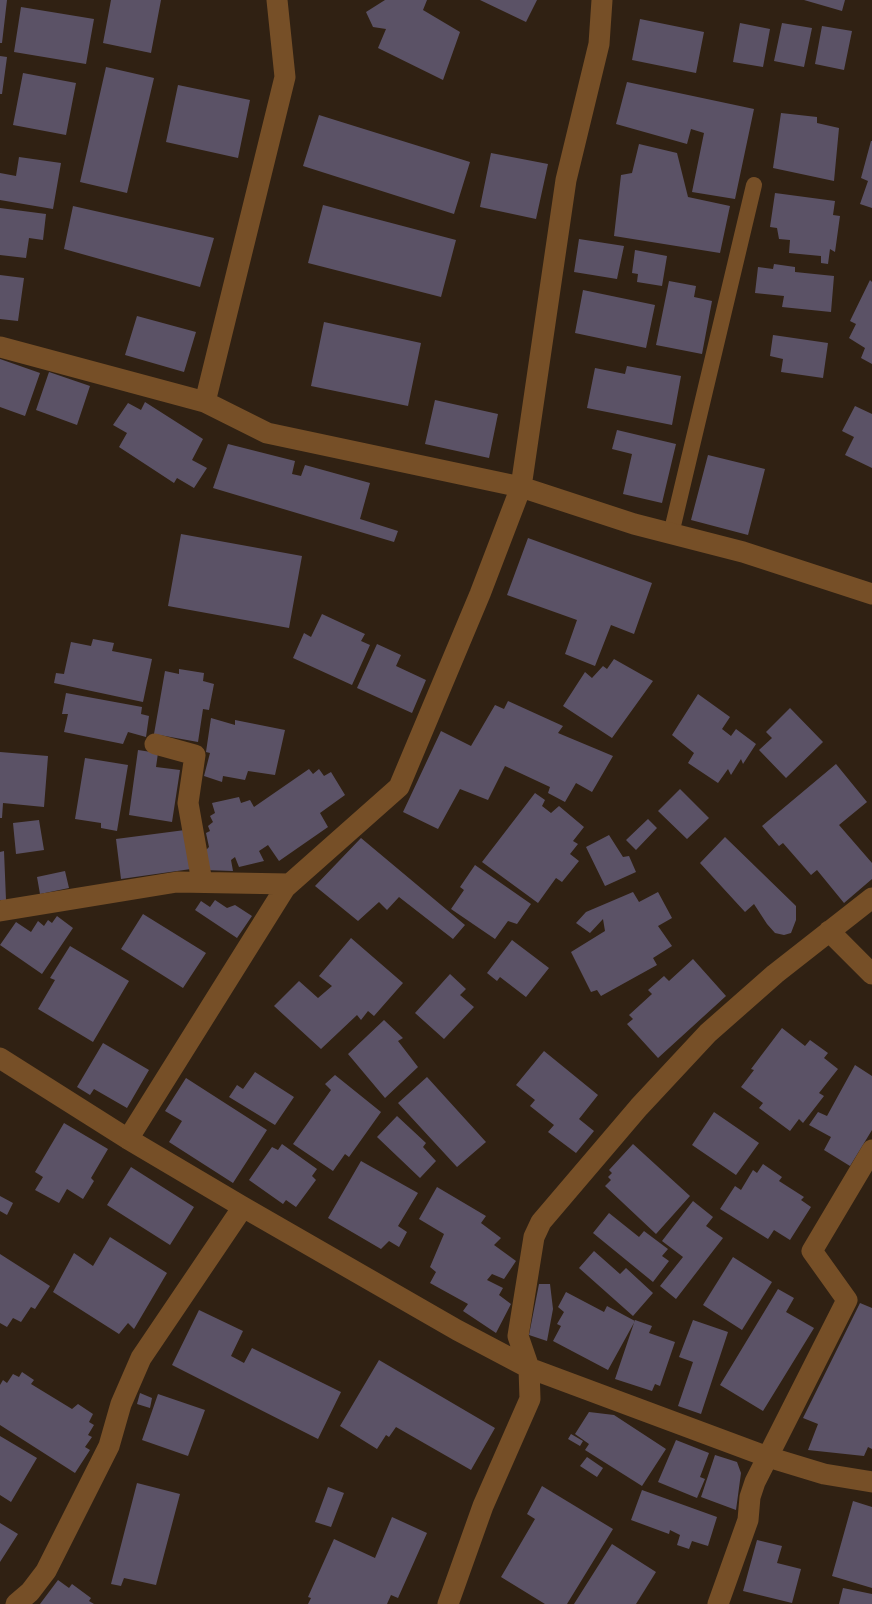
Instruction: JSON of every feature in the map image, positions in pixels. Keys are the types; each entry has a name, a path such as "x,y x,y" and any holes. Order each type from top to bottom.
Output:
{"street":[{"path":"205,402 285,77 278,0"},
{"path":"128,1139 289,884 399,787 481,594 521,487 566,180 599,44 602,0"},
{"path":"0,347 205,402 267,433 521,487 671,534 743,552 872,594"},
{"path":"155,744 195,755 188,803 202,882"},
{"path":"0,911 177,882 289,884"},
{"path":"448,1604 483,1506 530,1399 528,1368 518,1336 534,1237 541,1222 639,1107 708,1033 775,974 872,898"},
{"path":"830,931 872,974"},
{"path":"0,1058 128,1139 243,1207 528,1368 768,1457 824,1474 872,1482"},
{"path":"718,1604 748,1520 750,1497 755,1482 847,1300 812,1251 872,1150"},
{"path":"16,1604 30,1592 46,1571 109,1446 121,1404 141,1358 243,1207"}],"lane":[{"path":"671,534 754,185"}],"building":[{"path":"0,0 7,0 2,43 0,43"},
{"path":"111,0 161,0 151,53 103,43"},
{"path":"385,0 427,0 423,10 460,32 443,80 378,48 386,29 373,27 366,12"},
{"path":"480,0 537,0 526,22"},
{"path":"804,0 845,0 842,11"},
{"path":"21,7 94,19 86,64 14,52"},
{"path":"640,19 704,32 696,73 632,60"},
{"path":"740,23 770,29 763,67 733,62"},
{"path":"782,23 812,28 804,67 774,61"},
{"path":"822,26 852,31 844,70 815,64"},
{"path":"0,56 7,57 2,94 0,94"},
{"path":"106,67 154,78 127,193 80,182"},
{"path":"23,73 76,83 66,135 13,125"},
{"path":"627,82 754,109 735,199 692,192 704,133 691,129 687,144 616,124"},
{"path":"178,85 250,100 238,158 166,142"},
{"path":"781,113 817,117 817,123 839,128 834,181 773,168"},
{"path":"319,115 470,162 454,214 303,166"},
{"path":"871,141 872,208 860,204 868,181 861,178"},
{"path":"639,144 677,153 688,197 730,206 720,253 614,236 621,175 632,173"},
{"path":"491,153 548,164 536,219 480,207"},
{"path":"19,157 61,163 53,209 0,200 0,173 16,176"},
{"path":"775,193 835,201 833,215 840,216 835,252 830,249 828,264 821,263 821,256 789,253 790,240 779,239 777,228 770,227"},
{"path":"323,205 456,240 441,297 308,263"},
{"path":"73,206 214,238 200,287 64,249"},
{"path":"0,208 46,214 43,240 29,238 26,258 0,255"},
{"path":"579,239 624,246 617,279 574,272"},
{"path":"635,250 667,256 662,286 637,282 638,274 632,273"},
{"path":"774,264 795,267 795,272 834,276 831,312 782,307 784,296 755,293 758,267 773,269"},
{"path":"0,275 24,278 18,321 0,319"},
{"path":"870,280 872,364 861,358 865,348 849,338 856,324 850,321"},
{"path":"669,281 696,286 694,297 712,301 702,354 656,345"},
{"path":"583,290 655,305 646,348 575,333"},
{"path":"137,316 196,332 184,372 125,355"},
{"path":"324,322 421,343 408,406 311,386"},
{"path":"773,335 828,343 823,378 781,372 783,359 770,356"},
{"path":"0,359 40,373 25,416 0,407"},
{"path":"627,366 681,376 672,425 587,408 595,368 625,374"},
{"path":"49,372 90,386 77,425 36,410"},
{"path":"435,400 498,414 489,458 425,444"},
{"path":"145,402 203,439 192,460 207,468 194,488 177,478 174,483 119,447 127,433 113,425 128,403 141,410"},
{"path":"855,406 872,414 872,468 845,455 854,437 842,431"},
{"path":"617,430 676,444 662,503 623,494 632,454 612,449"},
{"path":"228,444 295,461 292,474 301,476 305,465 370,483 360,519 398,531 394,542 213,488"},
{"path":"708,455 765,469 748,535 691,520"},
{"path":"181,534 302,556 289,628 168,606"},
{"path":"528,538 652,583 634,634 611,625 595,666 565,654 577,620 507,595"},
{"path":"322,614 365,634 361,641 370,645 352,685 293,658 304,633 311,637"},
{"path":"93,639 114,643 112,651 152,659 143,702 54,683 56,673 64,674 71,642 91,646"},
{"path":"377,644 401,655 396,666 426,680 412,713 357,688"},
{"path":"614,659 653,681 612,738 563,706 585,672 592,678 603,666 607,669"},
{"path":"179,669 204,673 203,681 214,684 209,710 203,709 198,742 154,734 165,671 179,674"},
{"path":"66,693 142,707 141,714 149,716 146,737 128,732 123,744 64,732 68,714 62,714"},
{"path":"698,694 730,717 722,729 731,736 736,729 756,744 743,764 741,759 731,775 728,769 718,783 688,763 694,753 672,735"},
{"path":"508,701 563,726 558,733 613,756 592,792 576,783 565,802 548,793 550,787 505,766 488,800 460,789 438,829 403,812 441,731 471,746 495,705 504,709"},
{"path":"790,708 823,742 786,778 759,750 772,738 766,732"},
{"path":"211,718 235,725 235,720 285,730 275,775 248,771 245,780 223,776 222,782 204,776 210,753 206,752"},
{"path":"138,750 158,753 156,767 180,770 172,822 129,815"},
{"path":"0,752 48,756 44,807 3,803 0,818"},
{"path":"85,758 128,765 117,831 101,828 101,823 75,819"},
{"path":"836,764 867,802 839,825 872,863 872,879 844,903 817,870 811,875 783,843 779,846 762,826"},
{"path":"309,769 313,774 319,769 324,776 331,772 345,795 320,813 328,827 279,861 268,845 259,851 264,861 239,867 235,857 231,860 233,871 205,870 204,852 209,847 206,833 210,831 208,826 213,822 210,816 215,813 212,803 239,797 241,803 250,800 254,807"},
{"path":"680,789 709,818 687,839 658,811"},
{"path":"535,793 545,800 542,806 551,813 559,806 584,827 573,841 578,844 570,854 579,861 562,882 556,878 538,903 482,862"},
{"path":"648,819 657,828 636,850 626,840"},
{"path":"39,820 44,850 16,854 13,823"},
{"path":"185,830 191,869 121,879 116,839"},
{"path":"609,835 623,857 629,856 636,872 605,886 586,847"},
{"path":"725,837 796,906 796,920 791,933 775,933 754,904 745,912 700,863"},
{"path":"361,838 465,925 453,939 399,897 387,910 379,902 358,921 315,886"},
{"path":"4,851 6,900 0,900 0,852"},
{"path":"475,865 531,904 517,924 508,921 495,939 451,909 464,890 460,887"},
{"path":"65,871 69,888 40,894 37,877"},
{"path":"633,892 639,902 658,892 672,918 658,926 672,946 653,958 657,965 601,996 597,990 591,992 571,952 605,931 603,919 590,933 576,923 586,912"},
{"path":"215,900 227,908 235,905 252,916 237,938 195,910 201,901 210,907"},
{"path":"143,914 206,953 183,988 121,949"},
{"path":"57,916 73,928 42,974 0,945 16,922 31,932 38,921 44,926 48,920 52,923"},
{"path":"351,938 403,983 374,1016 368,1011 361,1020 357,1015 321,1049 274,1006 299,981 318,998 332,986 319,976"},
{"path":"512,940 549,968 526,997 500,977 497,981 487,973"},
{"path":"70,946 129,981 93,1042 38,1009 55,980 50,978"},
{"path":"693,959 726,996 658,1058 627,1024 633,1019 629,1015 652,994 648,990 664,976 669,981"},
{"path":"450,974 466,989 460,995 474,1007 444,1039 415,1013"},
{"path":"384,1020 403,1038 398,1041 418,1067 385,1098 348,1054"},
{"path":"782,1028 805,1046 810,1040 828,1053 824,1058 838,1069 819,1093 824,1096 803,1123 799,1119 790,1131 759,1108 763,1103 741,1087"},
{"path":"103,1043 149,1070 127,1108 94,1089 90,1095 77,1087"},
{"path":"544,1051 598,1095 579,1119 594,1131 576,1153 548,1132 554,1125 530,1106 535,1100 516,1085"},
{"path":"855,1065 872,1076 872,1130 850,1166 824,1150 831,1137 809,1125 818,1112 827,1116"},
{"path":"255,1072 294,1097 275,1125 229,1097 237,1085 243,1089"},
{"path":"335,1075 381,1112 349,1157 345,1154 333,1171 293,1144 331,1090 325,1084"},
{"path":"427,1077 486,1142 457,1167 398,1103"},
{"path":"186,1078 267,1130 233,1183 169,1142 182,1121 165,1111"},
{"path":"714,1112 759,1143 736,1175 692,1145"},
{"path":"397,1116 426,1143 423,1147 436,1161 420,1178 377,1137"},
{"path":"64,1123 108,1149 91,1178 94,1181 83,1199 67,1189 59,1203 35,1190 43,1177 35,1172"},
{"path":"282,1144 317,1169 312,1176 316,1180 296,1207 286,1200 283,1204 249,1180 272,1147 278,1150"},
{"path":"633,1144 690,1196 656,1234 605,1186 611,1180 608,1177 612,1173 609,1170"},
{"path":"361,1161 418,1193 398,1226 407,1232 399,1247 389,1241 381,1249 328,1218"},
{"path":"763,1164 782,1177 779,1181 804,1197 801,1200 811,1207 790,1240 774,1230 768,1239 720,1209 735,1186 741,1190 753,1170 757,1173"},
{"path":"131,1167 194,1207 170,1245 107,1205"},
{"path":"437,1187 486,1216 481,1223 501,1238 494,1245 516,1261 504,1279 492,1274 487,1280 503,1288 499,1295 511,1304 496,1333 463,1311 468,1304 430,1283 436,1272 430,1267 444,1234 419,1219"},
{"path":"0,1196 13,1203 7,1215 0,1211"},
{"path":"693,1201 713,1217 706,1226 723,1238 676,1299 660,1286 683,1257 662,1241"},
{"path":"609,1213 639,1237 644,1231 668,1249 662,1256 669,1261 653,1282 593,1233"},
{"path":"110,1237 167,1273 134,1329 128,1323 119,1334 53,1292 74,1253 93,1266"},
{"path":"594,1251 620,1274 626,1268 653,1293 633,1316 579,1268"},
{"path":"0,1254 50,1286 35,1309 31,1307 21,1322 13,1318 7,1327 0,1323"},
{"path":"733,1257 772,1282 742,1330 703,1305"},
{"path":"539,1284 550,1284 553,1309 547,1341 529,1335"},
{"path":"778,1289 794,1298 786,1312 814,1328 763,1411 720,1385"},
{"path":"566,1292 604,1312 607,1306 635,1321 608,1370 553,1341 561,1326 557,1324 564,1312 558,1307"},
{"path":"860,1303 872,1308 872,1449 868,1447 864,1456 808,1450 818,1424 803,1418"},
{"path":"199,1310 243,1331 231,1356 244,1363 252,1348 341,1392 318,1439 172,1365"},
{"path":"635,1320 652,1326 649,1333 675,1342 660,1386 655,1384 652,1391 615,1379"},
{"path":"693,1320 728,1332 701,1414 678,1406 693,1362 679,1357"},
{"path":"379,1360 495,1428 471,1470 396,1427 389,1437 386,1435 377,1449 340,1426"},
{"path":"22,1372 34,1380 31,1384 72,1409 78,1404 93,1414 89,1422 94,1425 88,1435 92,1437 85,1447 90,1450 75,1473 0,1425 0,1385 3,1380 7,1383 13,1374 19,1377"},
{"path":"140,1393 152,1398 150,1408 137,1404"},
{"path":"158,1394 205,1410 188,1456 142,1440"},
{"path":"589,1412 614,1415 666,1449 642,1486 585,1450 589,1444 575,1434"},
{"path":"571,1434 583,1441 580,1446 568,1439"},
{"path":"0,1436 37,1458 11,1502 0,1495"},
{"path":"676,1440 709,1453 700,1477 705,1479 697,1498 658,1482"},
{"path":"715,1455 737,1462 741,1473 736,1510 701,1497"},
{"path":"587,1457 603,1468 597,1477 580,1466"},
{"path":"137,1483 180,1494 156,1585 124,1578 121,1586 111,1584"},
{"path":"542,1486 613,1529 567,1604 545,1604 501,1577 535,1519 527,1514"},
{"path":"328,1487 344,1493 331,1527 315,1522"},
{"path":"642,1490 717,1517 708,1546 692,1541 689,1549 677,1545 680,1535 670,1530 669,1534 631,1520"},
{"path":"853,1501 872,1507 872,1588 832,1576"},
{"path":"392,1517 427,1533 398,1598 391,1595 387,1604 308,1604 311,1598 308,1597 334,1539 375,1558"},
{"path":"0,1523 18,1534 0,1562"},
{"path":"757,1540 782,1546 777,1563 801,1569 792,1603 743,1591"},
{"path":"612,1544 656,1572 636,1604 574,1604"},
{"path":"58,1580 69,1588 72,1584 91,1598 89,1601 94,1604 40,1604"},
{"path":"843,1588 872,1594 872,1604 839,1604"}]}
